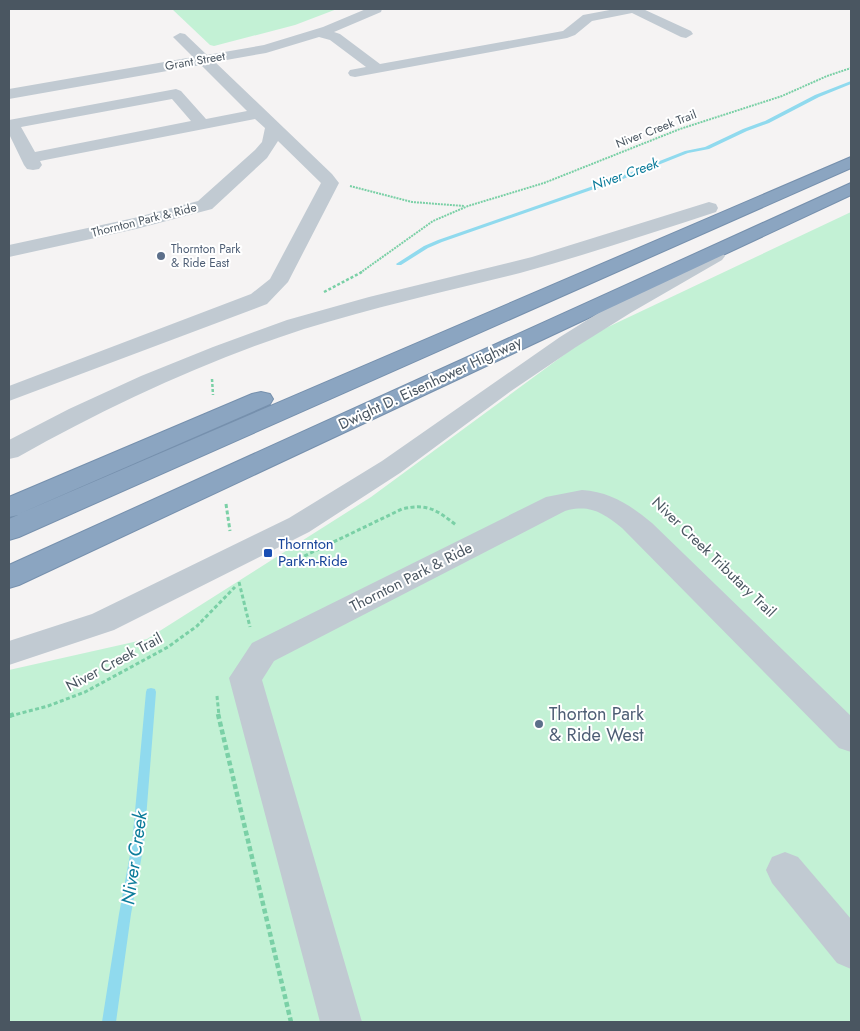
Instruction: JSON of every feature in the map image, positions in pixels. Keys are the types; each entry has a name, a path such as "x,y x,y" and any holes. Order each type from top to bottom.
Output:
{"highway":[{"path":"9,508 851,148"},
{"path":"9,530 851,162"},
{"name":"Dwight D. Eisenhower Highway","path":"9,577 851,188"}],"street":[{"name":"Grant Street","path":"9,94 200,56 292,32 350,9"},
{"name":"Grant Street","path":"9,84 266,48 320,33 362,17 376,9"},
{"path":"355,73 567,34 588,18 634,9 686,34"},
{"path":"320,33 335,37 378,69"},
{"path":"9,394 90,365 259,299 278,282 328,190 330,183 180,38"},
{"path":"202,124 176,94 22,121 15,123 13,127 32,162 202,124 266,120"},
{"name":"Thornton Park & Ride","path":"9,251 145,221 205,205 261,154 270,142 266,120"},
{"path":"9,451 122,393 185,366 269,334 355,308 546,259 709,208"},
{"path":"9,653 110,618 299,524 391,467 503,386 568,342 624,307 760,230"},
{"name":"Thornton Park & Ride","path":"341,1022 245,678 264,652 556,504 585,498 599,500 623,513 642,530 851,738"},
{"path":"785,870 851,949"}],"path":[{"name":"Niver Creek Trail","path":"321,294 366,270 433,221 468,206 544,183 680,129 782,96 827,76 851,68"},
{"name":"Niver Creek Trail","path":"330,183 412,202 446,206 468,206"},
{"path":"284,562 294,561 414,505 432,508 463,531"},
{"path":"246,578 239,582 251,630"},
{"name":"Niver Creek Trail","path":"9,716 48,706 85,692 168,647 197,626"}],"green space":[{"path":"172,9 337,9 295,25 214,46 210,45"},
{"path":"851,212 851,1022 9,1022 9,670 147,639 371,497 591,335"}],"waterway":[{"name":"Niver Creek","path":"399,264 426,247 440,241 621,178 687,152 707,148 851,82"},
{"name":"Niver Creek","path":"109,1022 125,914 138,844 151,692"}],"place":[{"name":"Thornton Park & Ride East","path":"161,256"},
{"name":"Thornton Park-n-Ride","path":"268,553"},
{"name":"Thorton Park & Ride West","path":"539,724"}]}
